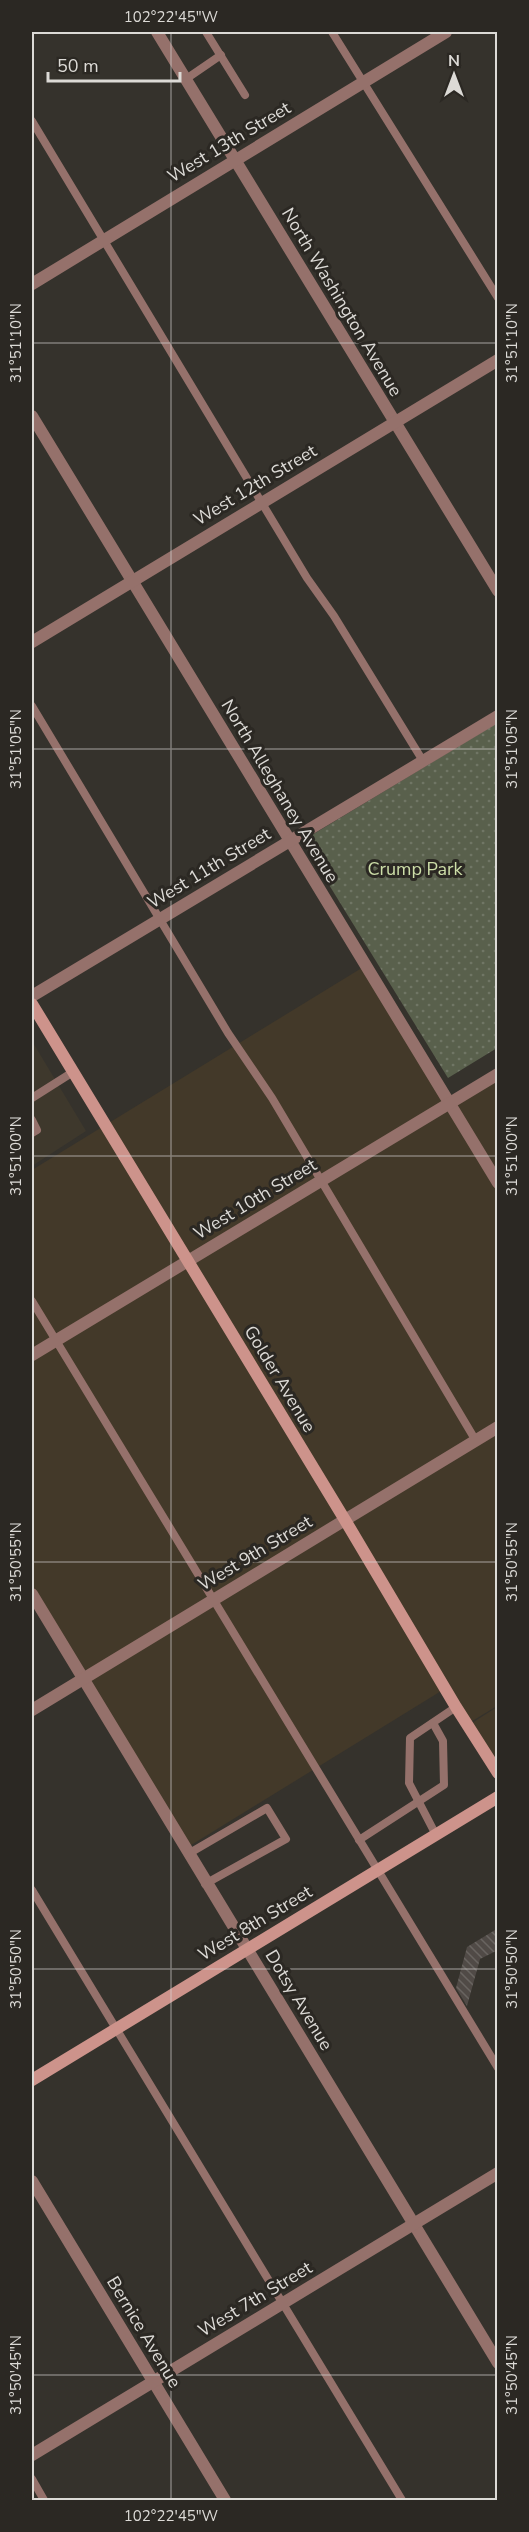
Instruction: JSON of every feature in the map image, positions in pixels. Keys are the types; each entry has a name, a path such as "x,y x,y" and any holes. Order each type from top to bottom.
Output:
{"main road":[{"name":"Golder Avenue","path":"32,1004 498,1773"},
{"name":"West 8th Street","path":"32,2080 498,1797"}],"street":[{"name":"North Washington Avenue","path":"157,32 498,591"},
{"name":"West 13th Street","path":"32,284 446,32"},
{"name":"West 12th Street","path":"32,642 498,360"},
{"name":"North Alleghaney Avenue","path":"32,416 498,1184"},
{"name":"West 11th Street","path":"32,996 498,716"},
{"name":"West 10th Street","path":"32,1355 498,1074"},
{"name":"West 9th Street","path":"32,1710 498,1427"},
{"name":"Dotsy Avenue","path":"32,1594 205,1884 247,1949 498,2363"},
{"name":"West 7th Street","path":"32,2455 498,2173"},
{"name":"Bernice Avenue","path":"32,2181 225,2500"}],"lane":[{"path":"206,32 245,95"},
{"path":"332,32 498,298"},
{"path":"186,79 221,55"},
{"path":"32,120 307,578 339,625 423,761"},
{"path":"32,706 228,1033 272,1098 476,1441"},
{"path":"32,1098 73,1072"},
{"path":"32,1120 37,1130 32,1133"},
{"path":"32,1301 498,2068"},
{"path":"436,1835 409,1783 410,1738 456,1707"},
{"path":"359,1840 444,1785 443,1741 433,1723"},
{"path":"188,1854 267,1808 286,1839 205,1884"},
{"path":"32,1890 402,2500"},
{"path":"32,2480 44,2500"}],"shaded area":[{"path":"365,966 449,1103 497,1074 497,1706 469,1723 446,1688 188,1847 32,1591 32,1170"},
{"path":"32,1041 86,1131 32,1166"},
{"path":"497,1707 497,1772 469,1725"}],"green space":[{"name":"Crump Park","path":"497,723 497,1048 448,1078 302,841"}],"building":[{"path":"495,1930 498,1934 498,1956 496,1951 480,1959 467,2006 456,1988 467,1947"}]}
